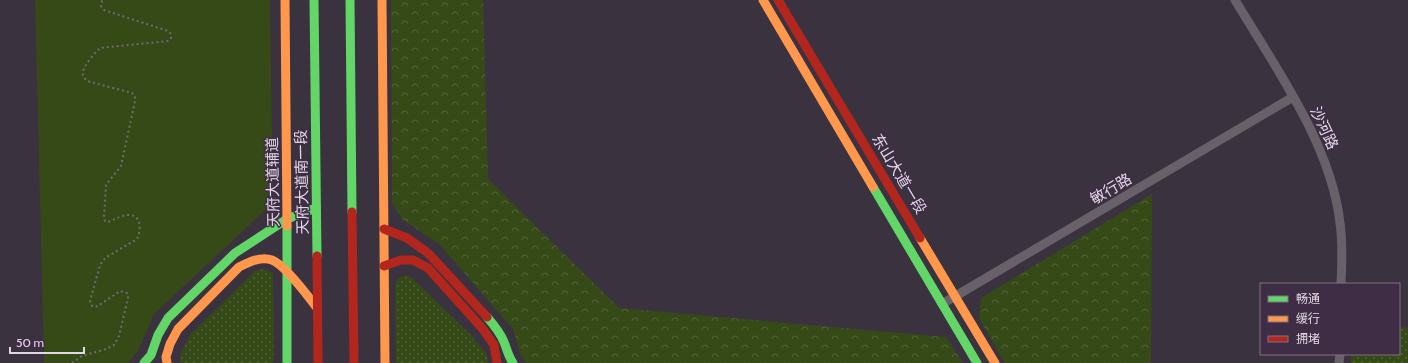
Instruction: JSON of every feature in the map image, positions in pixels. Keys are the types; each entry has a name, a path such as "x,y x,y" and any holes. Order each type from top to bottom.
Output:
{"main road":[{"name":"天府大道辅道","path":"285,0 288,274 287,363"},
{"name":"天府大道南一段","path":"314,0 318,363"},
{"path":"350,0 354,363"},
{"path":"382,0 385,363"},
{"name":"东山大道一段","path":"764,0 977,363"},
{"name":"东山大道一段","path":"778,0 995,363"},
{"path":"144,363 151,355 158,335 168,318 235,253 287,219 316,208"},
{"path":"384,229 406,238 429,254 497,328 513,363"},
{"path":"167,363 166,357 170,344 178,329 239,267 249,262 260,259 273,260 288,274 317,308"},
{"path":"384,266 401,260 412,260 428,268 482,328 494,345 498,363"}],"street":[{"name":"沙河路","path":"1235,0 1305,118 1326,165 1340,223 1342,256 1341,283"},
{"name":"敏行路","path":"942,304 1293,97"}],"path":[{"path":"72,363 82,356 106,350 114,345 119,336 128,298 127,293 120,291 116,292 98,306 94,307 91,305 90,301 100,265 105,258 138,239 140,234 140,223 136,218 130,215 108,222 105,221 104,217 106,186 121,166 135,96 132,93 87,81 84,78 83,72 97,50 100,48 168,41 171,38 171,34 168,31 104,10 101,6 102,1 104,0"}],"green space":[{"path":"35,0 270,0 273,203 154,314 138,351 128,363 44,363"},
{"path":"391,0 483,0 488,179 619,308 946,337 963,363 526,363 521,356 513,329 439,244 402,219 392,202"},
{"path":"1152,194 1151,363 1005,363 979,318 981,298"},
{"path":"263,269 273,273 273,363 180,363 182,352 190,335 255,271"},
{"path":"407,275 472,336 487,355 488,363 396,363 395,283 400,277"},
{"path":"1400,327 1408,328 1408,363 1351,363 1351,355 1400,355"}],"traffic: fast":[{"path":"314,0 317,256"},
{"path":"350,0 352,212"},
{"path":"873,187 977,363"},
{"path":"144,363 151,355 158,335 168,318 235,253 287,219 316,208"},
{"path":"287,226 287,363"},
{"path":"487,317 501,335 513,363"}],"traffic: slow":[{"path":"285,0 287,226"},
{"path":"382,0 385,363"},
{"path":"763,0 873,187"},
{"path":"920,238 995,363"},
{"path":"167,363 166,357 170,344 178,329 239,267 259,259 272,260 283,268 296,281 317,308"}],"traffic: jam":[{"path":"778,0 920,238"},
{"path":"352,212 354,363"},
{"path":"384,229 407,238 429,254 487,317"},
{"path":"317,256 318,363"},
{"path":"384,266 401,260 413,260 428,268 482,328 494,345 497,363"}]}
